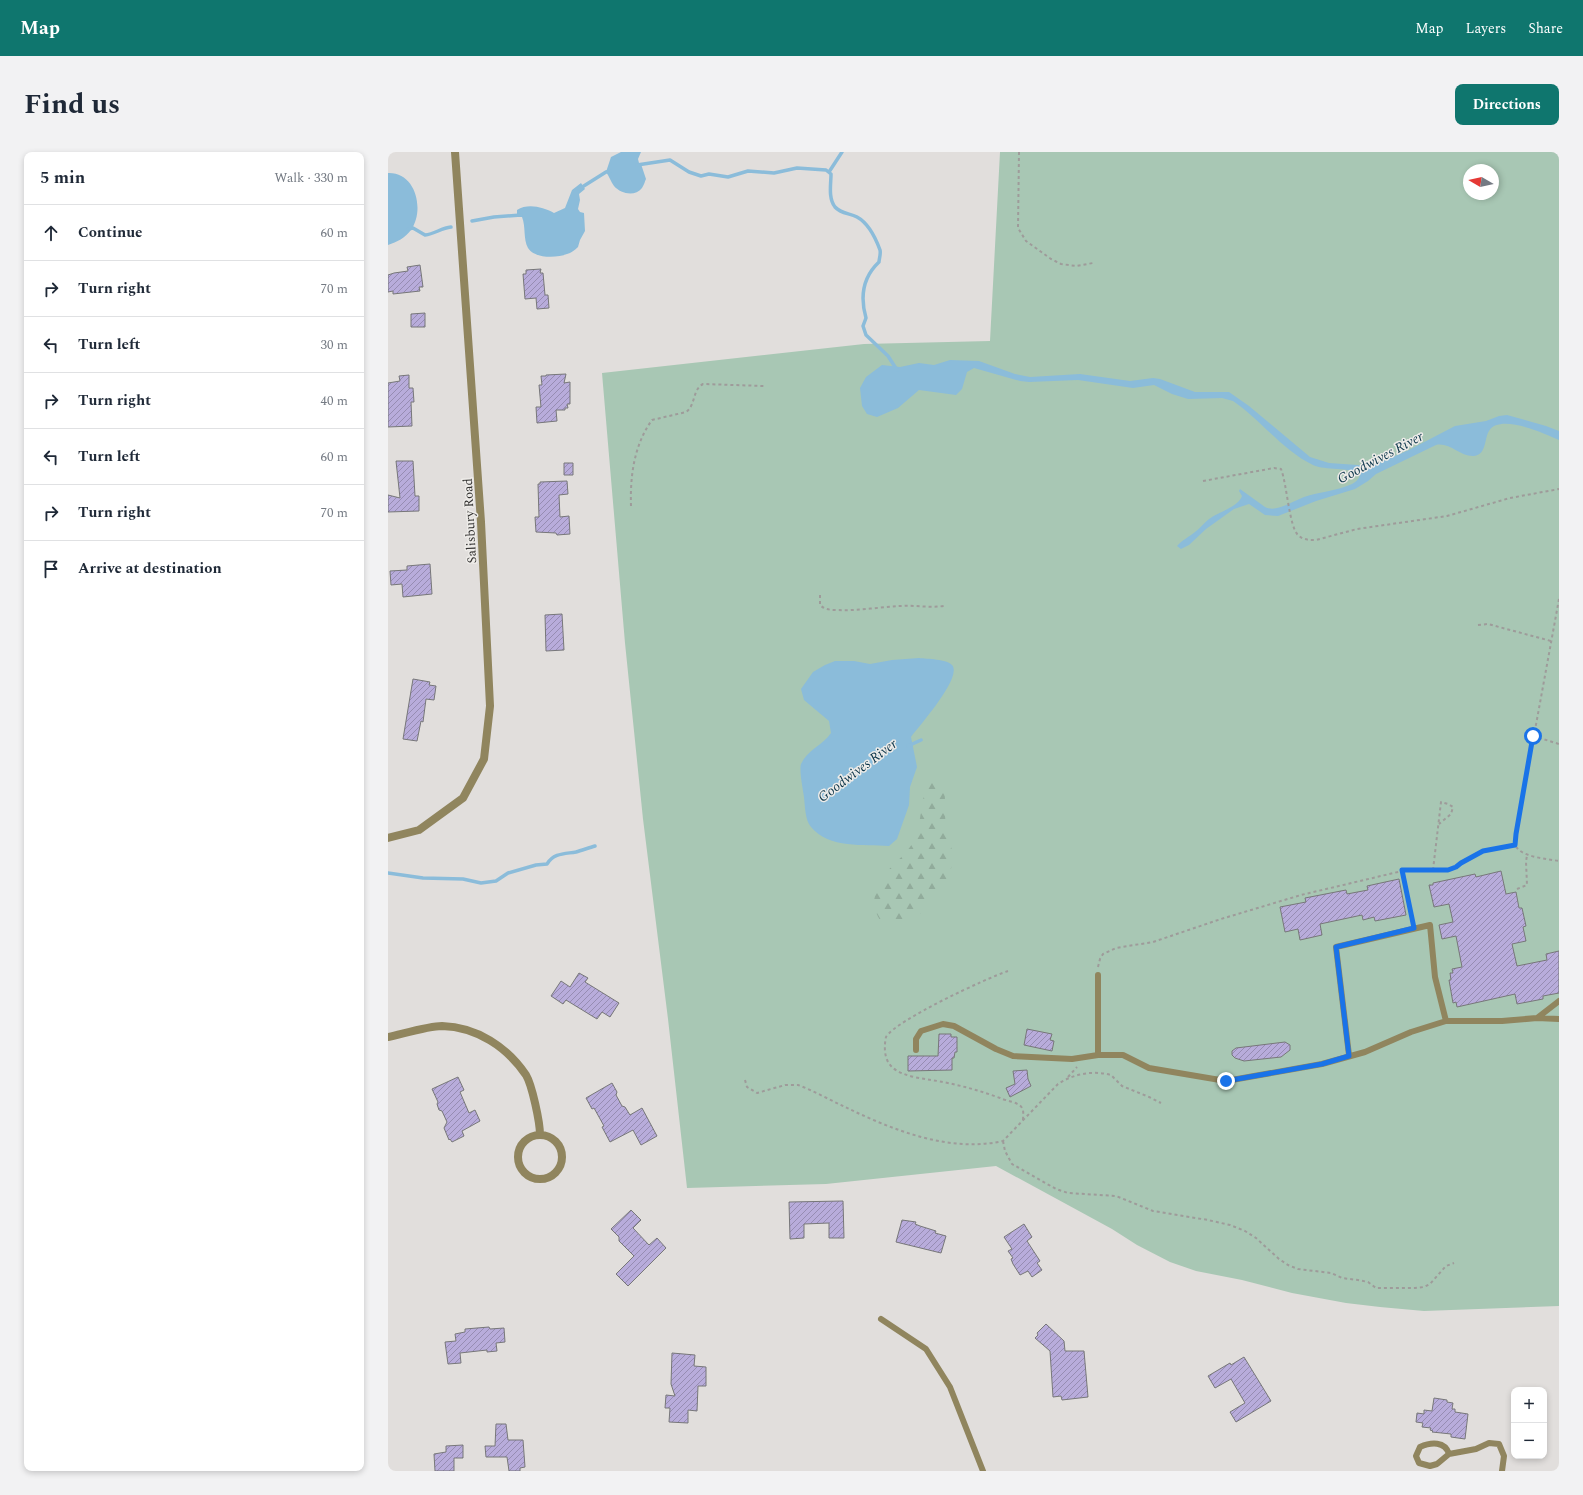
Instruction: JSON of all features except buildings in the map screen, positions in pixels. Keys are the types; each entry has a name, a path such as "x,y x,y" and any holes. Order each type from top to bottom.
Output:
{"street":[{"name":"Salisbury Road","path":"388,838 419,830 463,798 484,759 490,706 481,522 455,152"},
{"path":"388,1037 440,1026 454,1027 478,1033 503,1049 527,1076 540,1121 540,1135"},
{"path":"540,1135 548,1136 555,1140 560,1147 562,1156 558,1170 549,1177 541,1179 533,1178 526,1174 518,1160 519,1151 522,1144 532,1136 540,1135"}],"lane":[{"path":"1349,1056 1336,947 1430,925 1435,977 1446,1021"},
{"path":"1098,975 1098,1055"},
{"path":"1537,1018 1559,1001"},
{"path":"916,1050 916,1039 922,1031 944,1024 954,1026 996,1049 1013,1056 1072,1059 1098,1055 1123,1055 1149,1068 1226,1081 1322,1064 1365,1052 1416,1030 1446,1021 1502,1021 1559,1018"},
{"path":"881,1319 926,1349 950,1387 983,1471"},
{"path":"1449,1454 1446,1447 1435,1443 1420,1447 1416,1456 1419,1463 1430,1466 1442,1462 1449,1454 1476,1449 1489,1443 1499,1444 1504,1456 1502,1471"}],"path":[{"path":"1019,152 1018,228 1022,235 1026,241 1051,259 1061,264 1076,266 1093,263"},
{"path":"631,506 630,480 638,445 652,420 686,412 691,408 699,386 703,384 764,386"},
{"path":"1203,480 1278,468 1281,469 1288,498 1292,526 1297,534 1304,539 1316,540 1357,529 1447,516 1510,498 1559,489"},
{"path":"820,595 820,605 823,608 835,610 903,606 944,606"},
{"path":"1559,599 1533,736 1515,845 1518,850 1527,855 1559,861"},
{"path":"1478,625 1488,624 1551,641"},
{"path":"1533,736 1559,744"},
{"path":"1433,870 1441,802 1451,805 1451,814 1439,824"},
{"path":"1098,975 1098,964 1103,954 1116,948 1153,942 1221,919 1301,895 1402,870 1448,870 1483,851 1515,845"},
{"path":"1517,889 1527,885 1527,855"},
{"path":"1402,870 1414,928"},
{"path":"1008,971 996,975 950,997 895,1027 886,1037 886,1052 891,1067 899,1072 920,1079 943,1082 983,1092 1021,1106 1023,1121"},
{"path":"745,1080 747,1087 757,1093 785,1085 798,1085 877,1122 929,1140 969,1144 1003,1141 1058,1084 1067,1078 1091,1073 1111,1075 1122,1086 1161,1103"},
{"path":"1003,1141 1005,1151 1012,1164 1056,1189 1068,1193 1116,1196 1153,1211 1230,1225 1245,1231 1256,1238 1279,1259 1298,1269 1331,1273 1342,1278 1368,1282 1376,1288 1414,1288 1430,1284 1446,1266 1454,1263"}],"green space":[{"path":"1000,152 1559,152 1559,1306 1424,1311 1380,1307 1346,1303 1292,1293 1242,1280 1196,1271 1170,1262 1137,1245 1112,1229 996,1166 826,1184 687,1188 643,819 625,643 602,373 864,344 990,341"},
{"path":"933,777 942,780 944,786 946,829 952,851 952,866 944,884 932,902 918,916 903,921 880,920 876,913 876,890 887,871 912,844 918,828 925,792"}],"water":[{"path":"621,152 641,152 638,159 646,179 642,188 636,193 624,193 617,189 606,172 611,157"},
{"path":"388,173 398,174 411,185 417,203 417,213 411,230 395,243 388,245"},
{"path":"581,183 585,189 579,194 580,200 578,209 580,212 584,213 585,231 578,247 570,253 552,257 541,256 531,252 526,244 522,217 517,217 517,210 531,206 545,209 554,213 565,208 572,190"},
{"path":"950,360 979,361 1015,374 1030,377 1080,374 1130,381 1153,378 1160,379 1195,392 1229,392 1249,406 1310,457 1329,463 1372,466 1409,450 1455,426 1486,421 1499,416 1507,415 1559,431 1559,440 1523,426 1503,424 1495,426 1487,434 1483,449 1478,455 1469,456 1450,447 1436,445 1376,474 1355,489 1316,501 1278,516 1265,515 1249,504 1234,509 1206,529 1189,545 1181,549 1177,546 1207,520 1240,500 1242,496 1239,491 1240,489 1265,507 1274,509 1304,497 1352,484 1359,478 1360,475 1351,470 1318,467 1302,459 1281,443 1233,401 1222,398 1188,399 1172,394 1154,385 1133,388 1078,380 1029,382 1020,381 974,368 967,372 962,389 956,395 919,390 898,408 877,417 867,414 862,406 860,388 866,377 882,365 900,367 919,363 934,365"},
{"path":"919,658 949,663 952,665 954,671 946,690 939,701 911,737 917,767 910,787 909,805 897,839 889,846 847,844 827,839 818,834 811,827 806,817 801,764 807,755 831,733 829,721 804,700 801,689 813,672 835,661 854,661 870,664 892,660"}],"waterway":[{"path":"829,172 842,152"},
{"path":"637,165 670,160 689,172 701,176 709,174 728,177 748,171 774,173 797,168 826,170 831,174 831,199 835,207 840,211 857,217 865,223 874,236 880,250 879,262 873,268 864,288 863,303 866,318 863,326 866,335 888,356 897,370"},
{"path":"579,189 610,171"},
{"path":"472,221 494,217 521,215"},
{"path":"408,229 413,228 425,235 451,227"},
{"name":"Goodwives River","path":"908,746 921,740"},
{"name":"Goodwives River","path":"388,873 423,878 463,879 481,883 496,881 508,873 536,865 547,864 556,856 595,846"}],"route":[{"path":"1226,1081 1322,1064 1349,1056 1336,947 1414,928 1402,870 1448,870 1483,851 1515,845 1533,736"}]}
